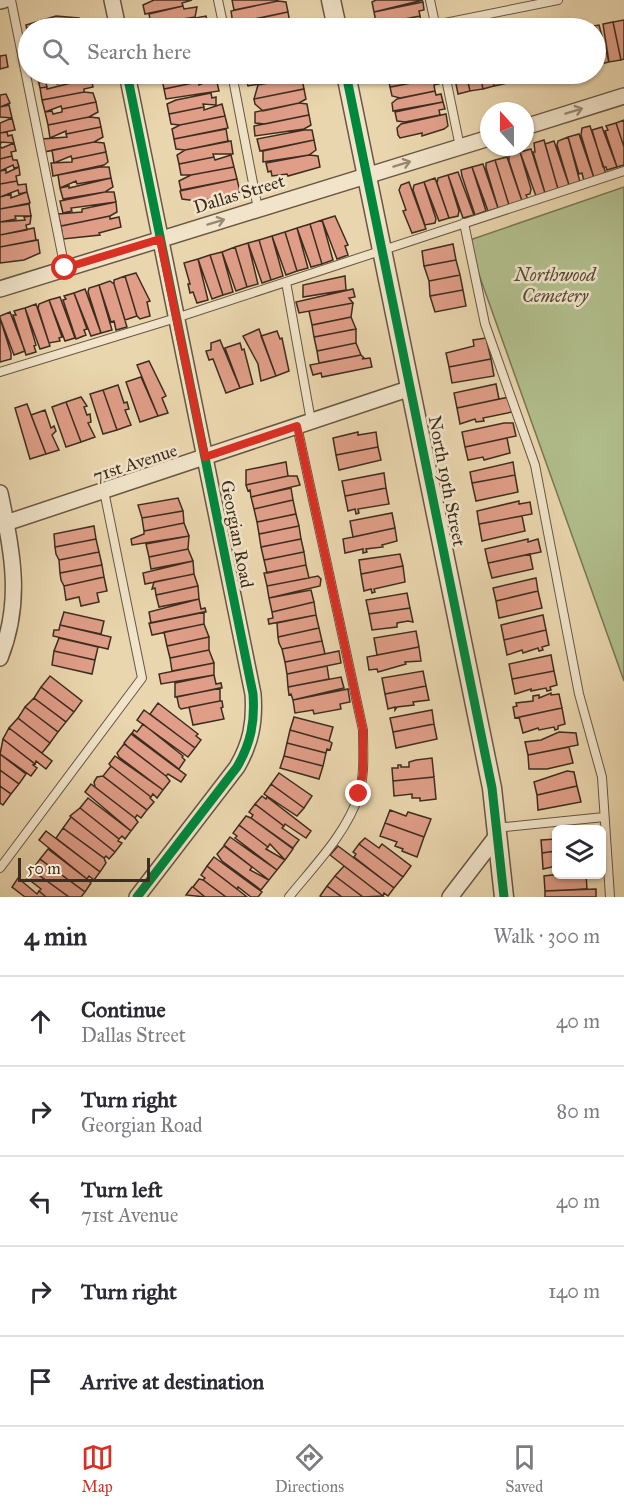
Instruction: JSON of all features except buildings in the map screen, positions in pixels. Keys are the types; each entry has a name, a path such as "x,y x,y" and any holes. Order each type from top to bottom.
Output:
{"street":[{"path":"0,1 4,0"},
{"path":"112,0 116,18"},
{"path":"331,0 335,18"},
{"name":"Georgian Road","path":"129,84 253,694 254,719 247,749 237,767 137,897"},
{"name":"North 19th Street","path":"348,84 492,788 504,897"},
{"path":"534,124 624,96"},
{"name":"Dallas Street","path":"0,289 480,141"},
{"name":"71st Avenue","path":"3,524 411,388"},
{"path":"0,493 3,524 14,562 0,658"},
{"path":"450,897 496,832"}],"lane":[{"path":"11,0 18,35"},
{"path":"218,0 222,18"},
{"path":"430,0 434,18"},
{"path":"477,18 558,0"},
{"path":"28,84 65,268"},
{"path":"234,84 258,209"},
{"path":"447,84 460,147"},
{"path":"0,372 176,318 624,171"},
{"path":"464,223 485,324 535,465 579,694 602,777 610,897"},
{"path":"286,282 304,424 363,730 363,772 359,794 345,825 289,897"},
{"path":"0,868 142,678 104,490"},
{"path":"496,832 604,817"}],"green space":[{"name":"Northwood Cemetery","path":"624,187 624,681 467,241"}],"cycle path":[{"path":"129,84 253,694 253,723 249,741 237,767 137,897"},
{"path":"348,84 492,788 504,897"}],"route":[{"path":"65,268 160,239 205,457 297,426 363,730 363,772 359,794"}]}
